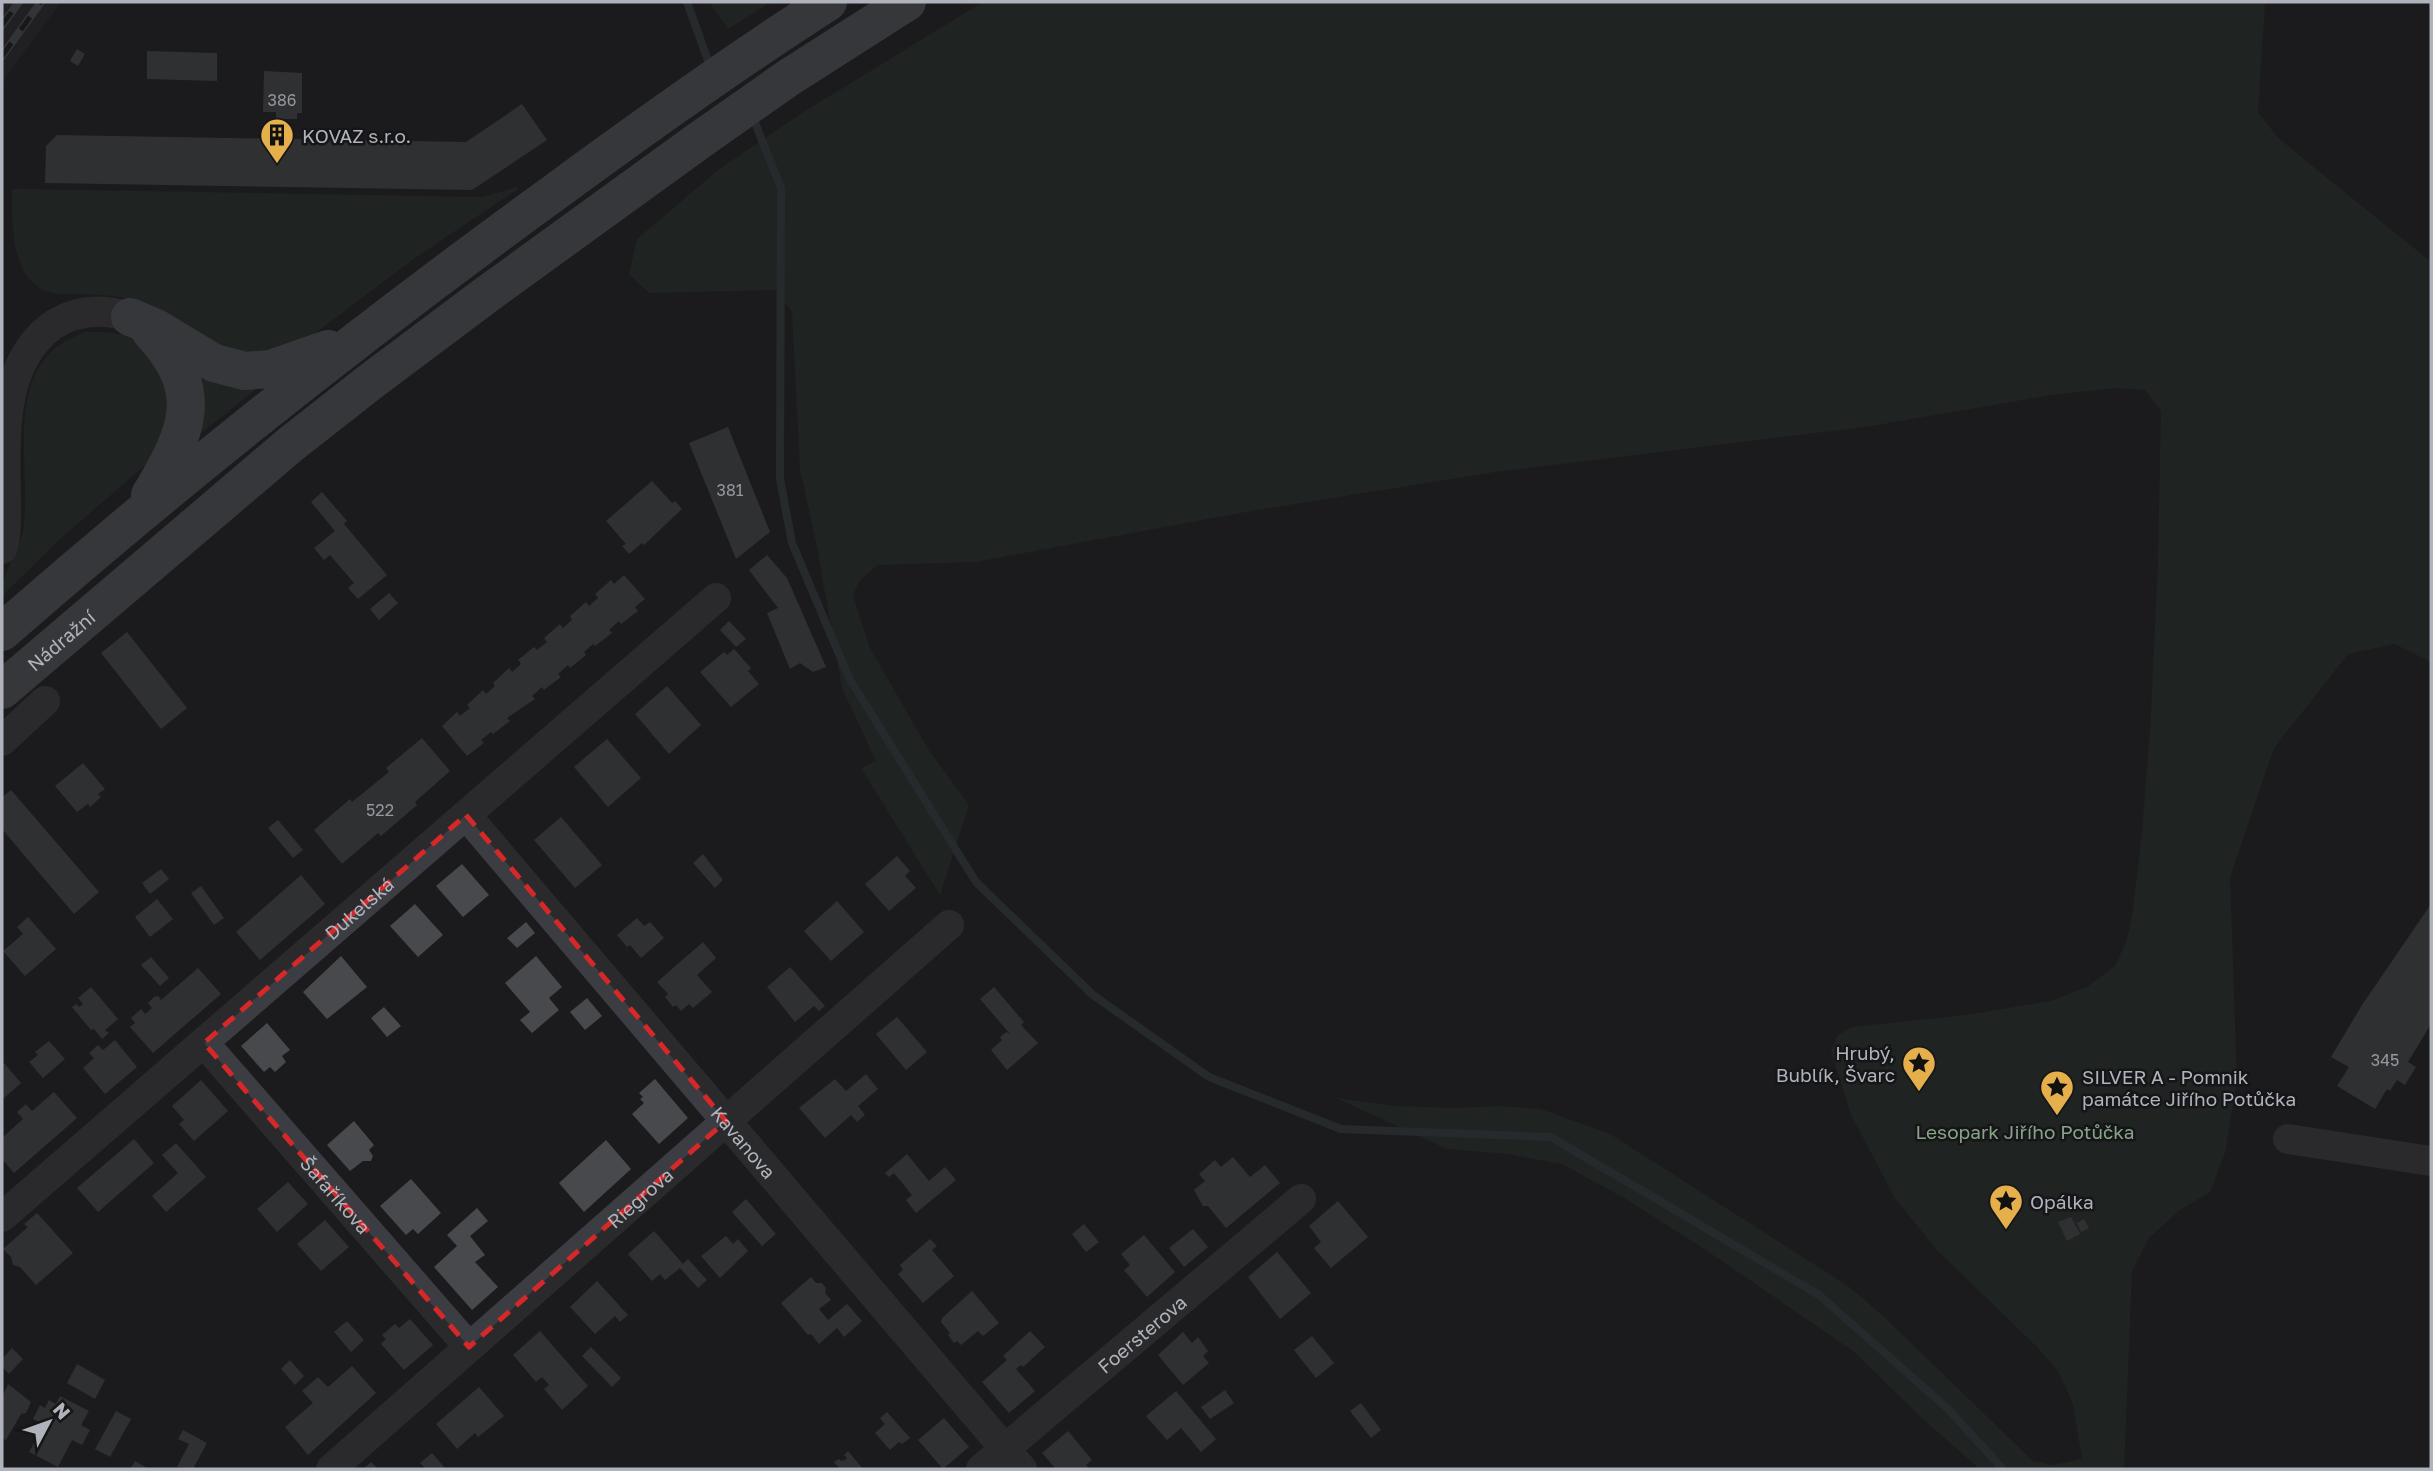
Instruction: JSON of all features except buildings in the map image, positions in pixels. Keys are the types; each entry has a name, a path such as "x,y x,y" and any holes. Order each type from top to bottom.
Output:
{"main road":[{"path":"2,632 139,514 360,337 672,106 828,2"},
{"name":"Nádražní","path":"2,690 291,444 360,390 697,142 788,78 907,2"},
{"path":"130,317 156,328 214,363 245,370 271,369 360,337"},
{"path":"130,317 151,332 172,358 179,370 186,401 186,416 176,449 139,514"}],"street":[{"path":"2,550 6,517 5,401 9,378 16,363 32,341 63,318 78,313 104,311 130,317"},
{"name":"Dukelská","path":"2,1217 716,598"},
{"path":"2,741 45,701"},
{"name":"Kavanova","path":"466,815 1014,1459"},
{"name":"Riegrova","path":"331,1469 949,925"},
{"name":"Šafaříkova","path":"204,1043 469,1347"},
{"path":"2288,1139 2431,1161"},
{"name":"Foersterova","path":"981,1469 1014,1459 1301,1199"}],"highlighted area":[{"path":"466,815 726,1121 469,1347 204,1043"}],"shaded area":[{"path":"2,2 61,2 2,82"}],"green space":[{"path":"709,2 771,2 728,29"},
{"name":"Lesopark Jiřího Potůčka","path":"983,2 2265,2 2258,112 2278,138 2431,262 2431,662 2395,644 2348,654 2274,748 2230,877 2237,1081 2225,1153 2210,1192 2180,1210 2149,1238 2132,1271 2124,1469 1980,1469 1924,1420 1853,1351 1706,1250 1626,1199 1562,1164 1508,1154 1447,1149 1336,1098 1396,1106 1501,1106 1541,1109 1610,1134 1848,1286 1882,1315 2033,1461 2053,1465 2082,1459 2073,1404 2058,1371 2037,1347 1936,1249 1895,1198 1851,1115 1831,1051 1838,1035 1852,1027 1966,1015 2050,1001 2087,987 2115,966 2127,940 2133,909 2151,715 2161,411 2145,390 2116,388 2051,395 1865,427 1495,472 1251,511 975,562 877,565 859,582 853,595 869,646 928,749 969,805 940,895 861,768 876,761 842,688 800,469 792,311 774,290 649,293 629,274 637,239 718,170 802,113"},
{"path":"517,187 518,189 415,258 309,338 245,361 131,300 44,290 32,282 23,269 17,255 12,221 12,189 483,197"},
{"path":"86,332 124,335 142,345 167,379 171,425 151,460 60,539 2,596 4,579 24,525 25,413 30,387 41,364 59,346"},
{"path":"190,363 265,382 194,439"}],"waterway":[{"path":"687,2 710,66"},
{"path":"750,118 756,125 781,188 780,479 792,543 849,678 976,882 1093,995 1209,1077 1341,1129 1551,1137 1819,1295 1947,1408 2003,1469"}],"railway":[{"path":"2,25 19,2"},
{"path":"2,56 41,2"}],"place":[{"name":"KOVAZ s.r.o.","path":"277,165"},
{"name":"Hrubý, Bublík, Švarc","path":"1919,1093"},
{"name":"SILVER A - Pomnik památce Jiřího Potůčka","path":"2057,1117"},
{"name":"Opálka","path":"2006,1231"}]}
